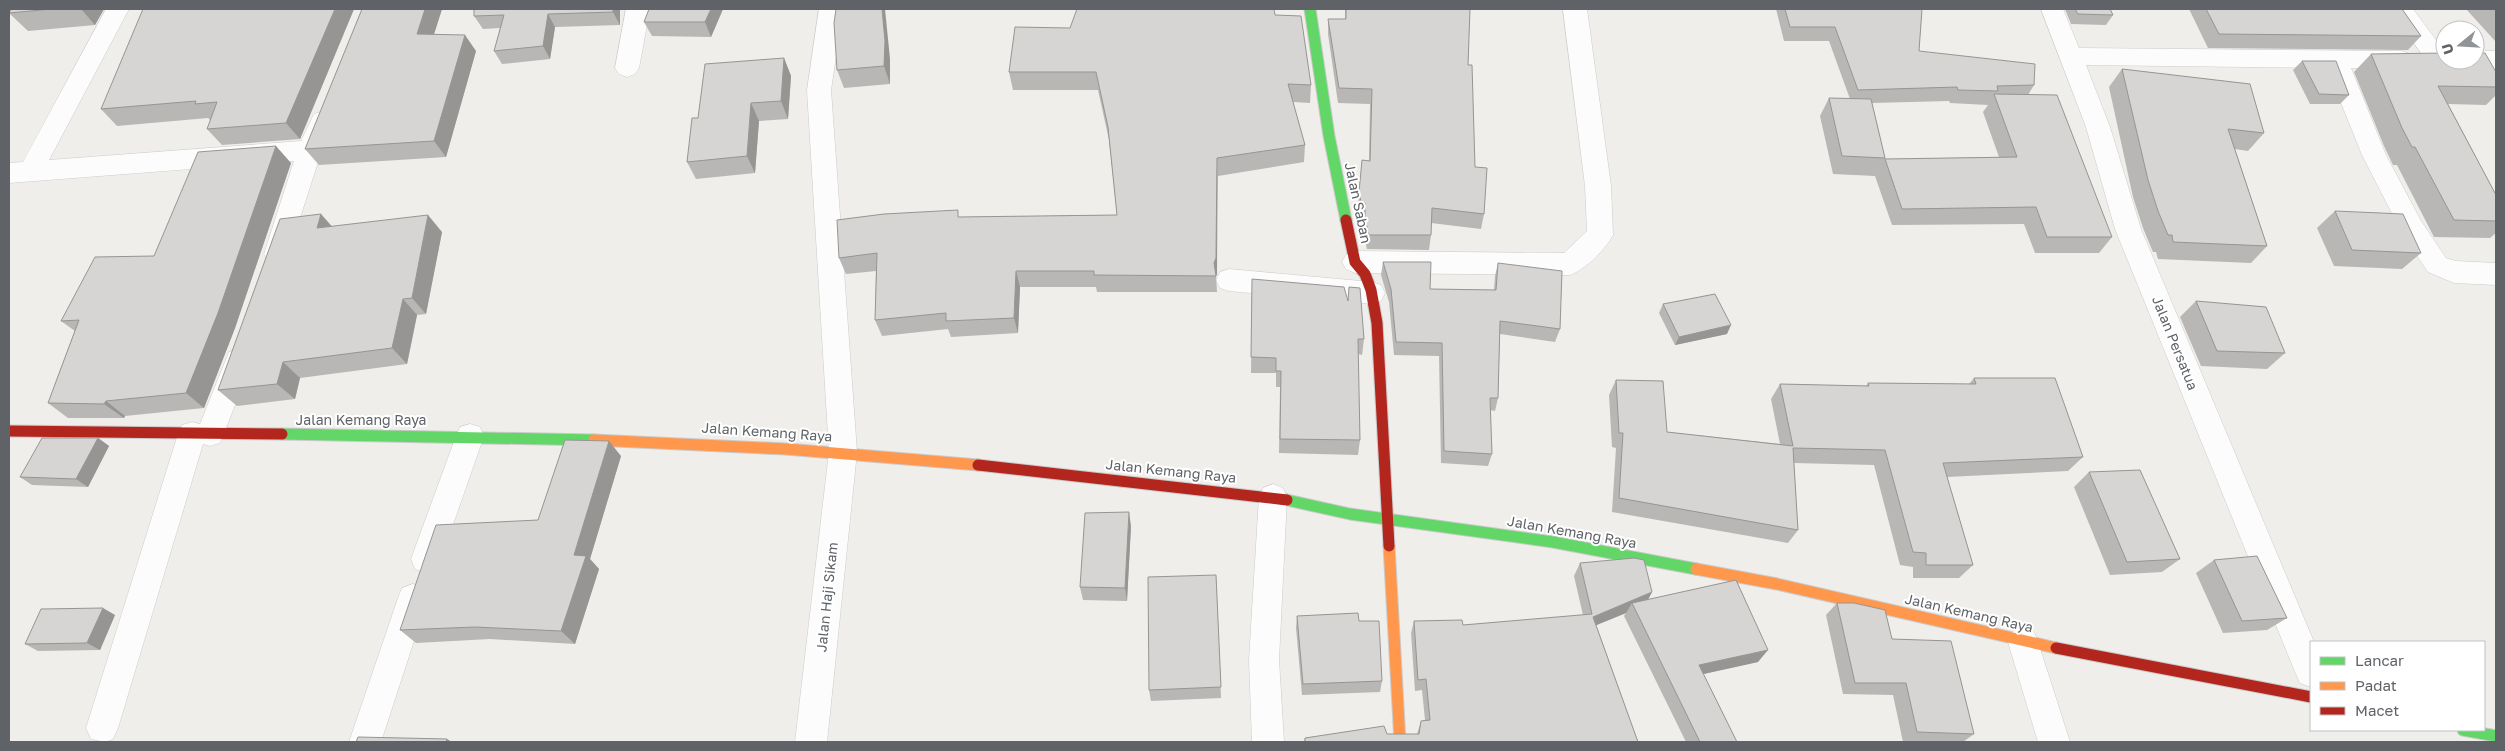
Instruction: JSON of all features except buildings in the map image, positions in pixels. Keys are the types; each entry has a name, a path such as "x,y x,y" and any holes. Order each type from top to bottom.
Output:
{"street":[{"path":"20,172 117,9"},
{"path":"627,68 638,9"},
{"name":"Jalan Haji Sikam","path":"811,742 843,452 819,90 831,9"},
{"name":"Jalan Saban","path":"1310,9 1341,200 1355,262 1362,266 1372,294 1377,323 1400,742"},
{"path":"1355,262 1570,264 1600,235 1598,186 1575,9"},
{"name":"Jalan Persatua","path":"2052,9 2072,56 2098,127 2128,229 2310,670"},
{"path":"2401,9 2435,56"},
{"path":"2072,56 2336,61 2435,60"},
{"path":"2336,61 2374,155 2412,228 2437,264 2454,272 2496,274"},
{"path":"2480,70 2487,82"},
{"path":"269,276 310,150 331,102"},
{"path":"20,172 310,150"},
{"path":"1229,280 1372,294"},
{"path":"102,728 201,434 247,338"},
{"name":"Jalan Kemang Raya","path":"9,431 470,436 705,443 843,452 1273,497 1387,519 1553,542 1777,584 2023,642 2310,697"},
{"path":"365,742 430,546 470,436"},
{"path":"1268,742 1264,660 1273,497"},
{"path":"2023,642 2054,742"},
{"path":"2469,731 2496,736"}],"traffic: fast":[{"path":"1310,9 1329,136 1346,220"},
{"path":"282,434 594,440"},
{"path":"1287,500 1350,514 1553,542 1696,569"},
{"path":"2468,731 2496,736"}],"traffic: slow":[{"path":"594,440 786,449 978,465"},
{"path":"1389,546 1400,742"},
{"path":"1696,569 1777,584 2056,648"}],"traffic: jam":[{"path":"1346,220 1355,262 1365,274 1371,290 1377,323 1389,546"},
{"path":"9,431 282,434"},
{"path":"978,465 1287,500"},
{"path":"2056,648 2310,697"}]}
